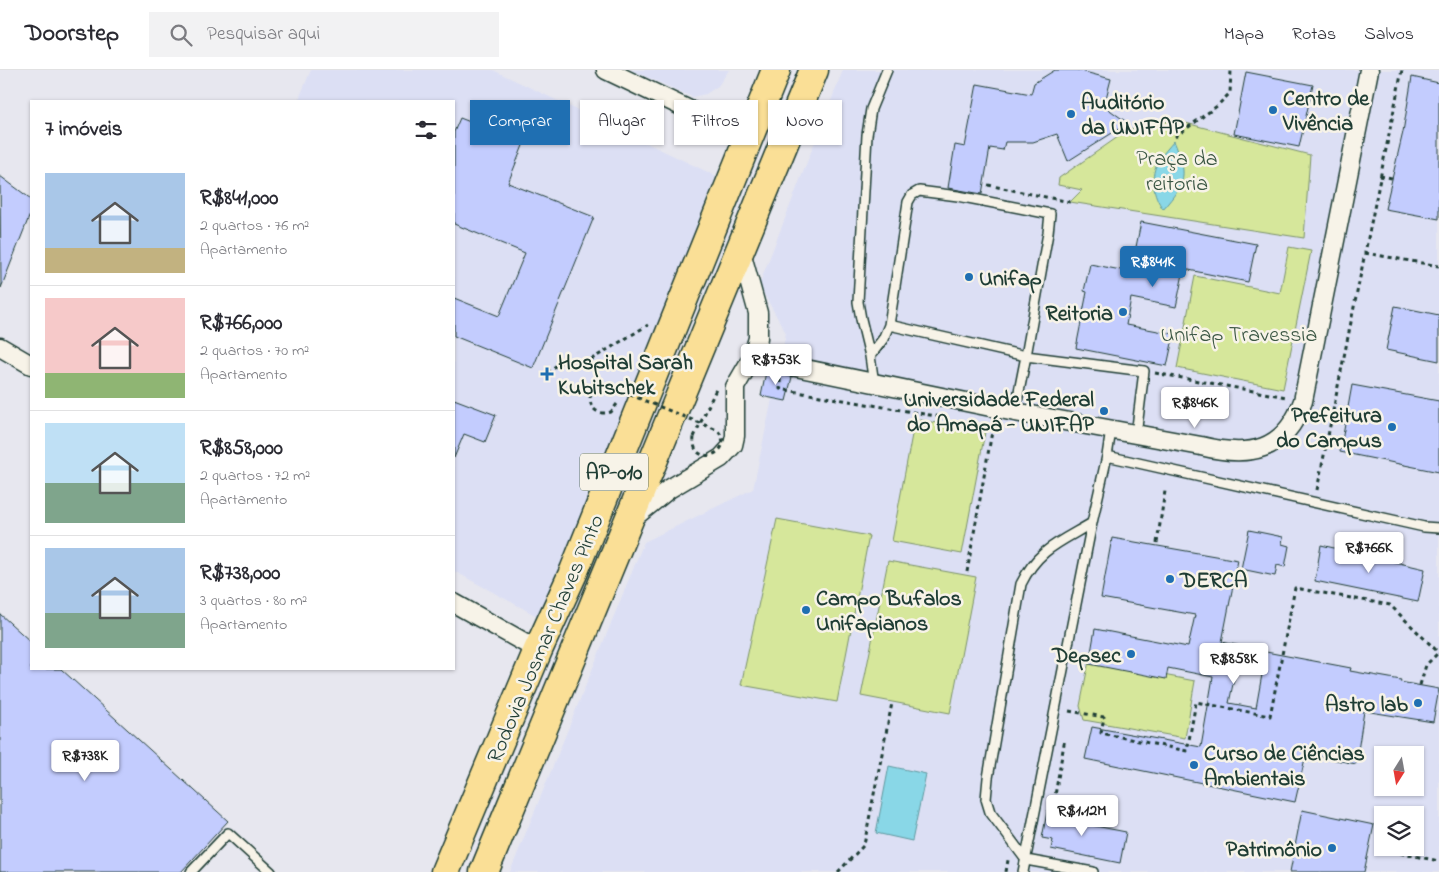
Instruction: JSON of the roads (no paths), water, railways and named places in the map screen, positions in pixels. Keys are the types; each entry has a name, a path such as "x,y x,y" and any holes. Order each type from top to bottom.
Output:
{"main road":[{"name":"Rodovia Josmar Chaves Pinto","path":"758,114 776,70"},
{"name":"Rodovia Josmar Chaves Pinto","path":"484,872 814,70"},
{"name":"Rodovia Josmar Chaves Pinto","path":"445,872 538,650 574,571 745,145"}],"street":[{"path":"606,70 674,103"},
{"path":"752,358 874,384 1222,452 1240,453 1260,449 1290,428 1298,417 1303,401 1368,70"},
{"path":"628,522 669,489 721,458 732,445 736,436 735,387 752,358 758,338 758,313 740,248"},
{"path":"0,347 30,364"},
{"path":"455,604 538,650"}],"lane":[{"path":"874,384 858,302 866,154 871,109 887,70"},
{"path":"870,356 882,339 888,325 908,202 912,195 919,191 1050,214 1015,412"},
{"path":"888,325 1026,356 1144,370 1136,435"},
{"path":"1024,872 1111,430"},
{"path":"1107,456 1424,527 1438,528"},
{"path":"1092,523 1044,552 1033,563 1021,584 986,799 990,812 1026,860 1094,872"},
{"path":"191,872 228,832 271,872"}],"water":[{"path":"1174,141 1182,162 1183,177 1177,191 1163,209 1155,192 1154,172 1161,157"},
{"path":"889,766 926,774 912,841 876,833"}],"place":[{"name":"Centro de Vivência","path":"1273,110"},
{"name":"Auditório da UNIFAP","path":"1071,114"},
{"name":"Unifap","path":"969,277"},
{"name":"Reitoria","path":"1123,312"},
{"name":"Hospital Sarah Kubitschek","path":"547,374"},
{"name":"Universidade Federal do Amapá - UNIFAP","path":"1104,411"},
{"name":"Prefeitura do Campus","path":"1392,427"},
{"name":"DERCA","path":"1170,579"},
{"name":"Campo Bufalos Unifapianos","path":"806,610"},
{"name":"Depsec","path":"1131,654"},
{"name":"Astro lab","path":"1418,703"},
{"name":"Curso de Ciências Ambientais","path":"1194,765"},
{"name":"Patrimônio","path":"1332,848"}],"park label":[{"name":"Praça da reitoria","path":"1177,170"},
{"name":"Unifap Travessia","path":"1239,333"}]}
